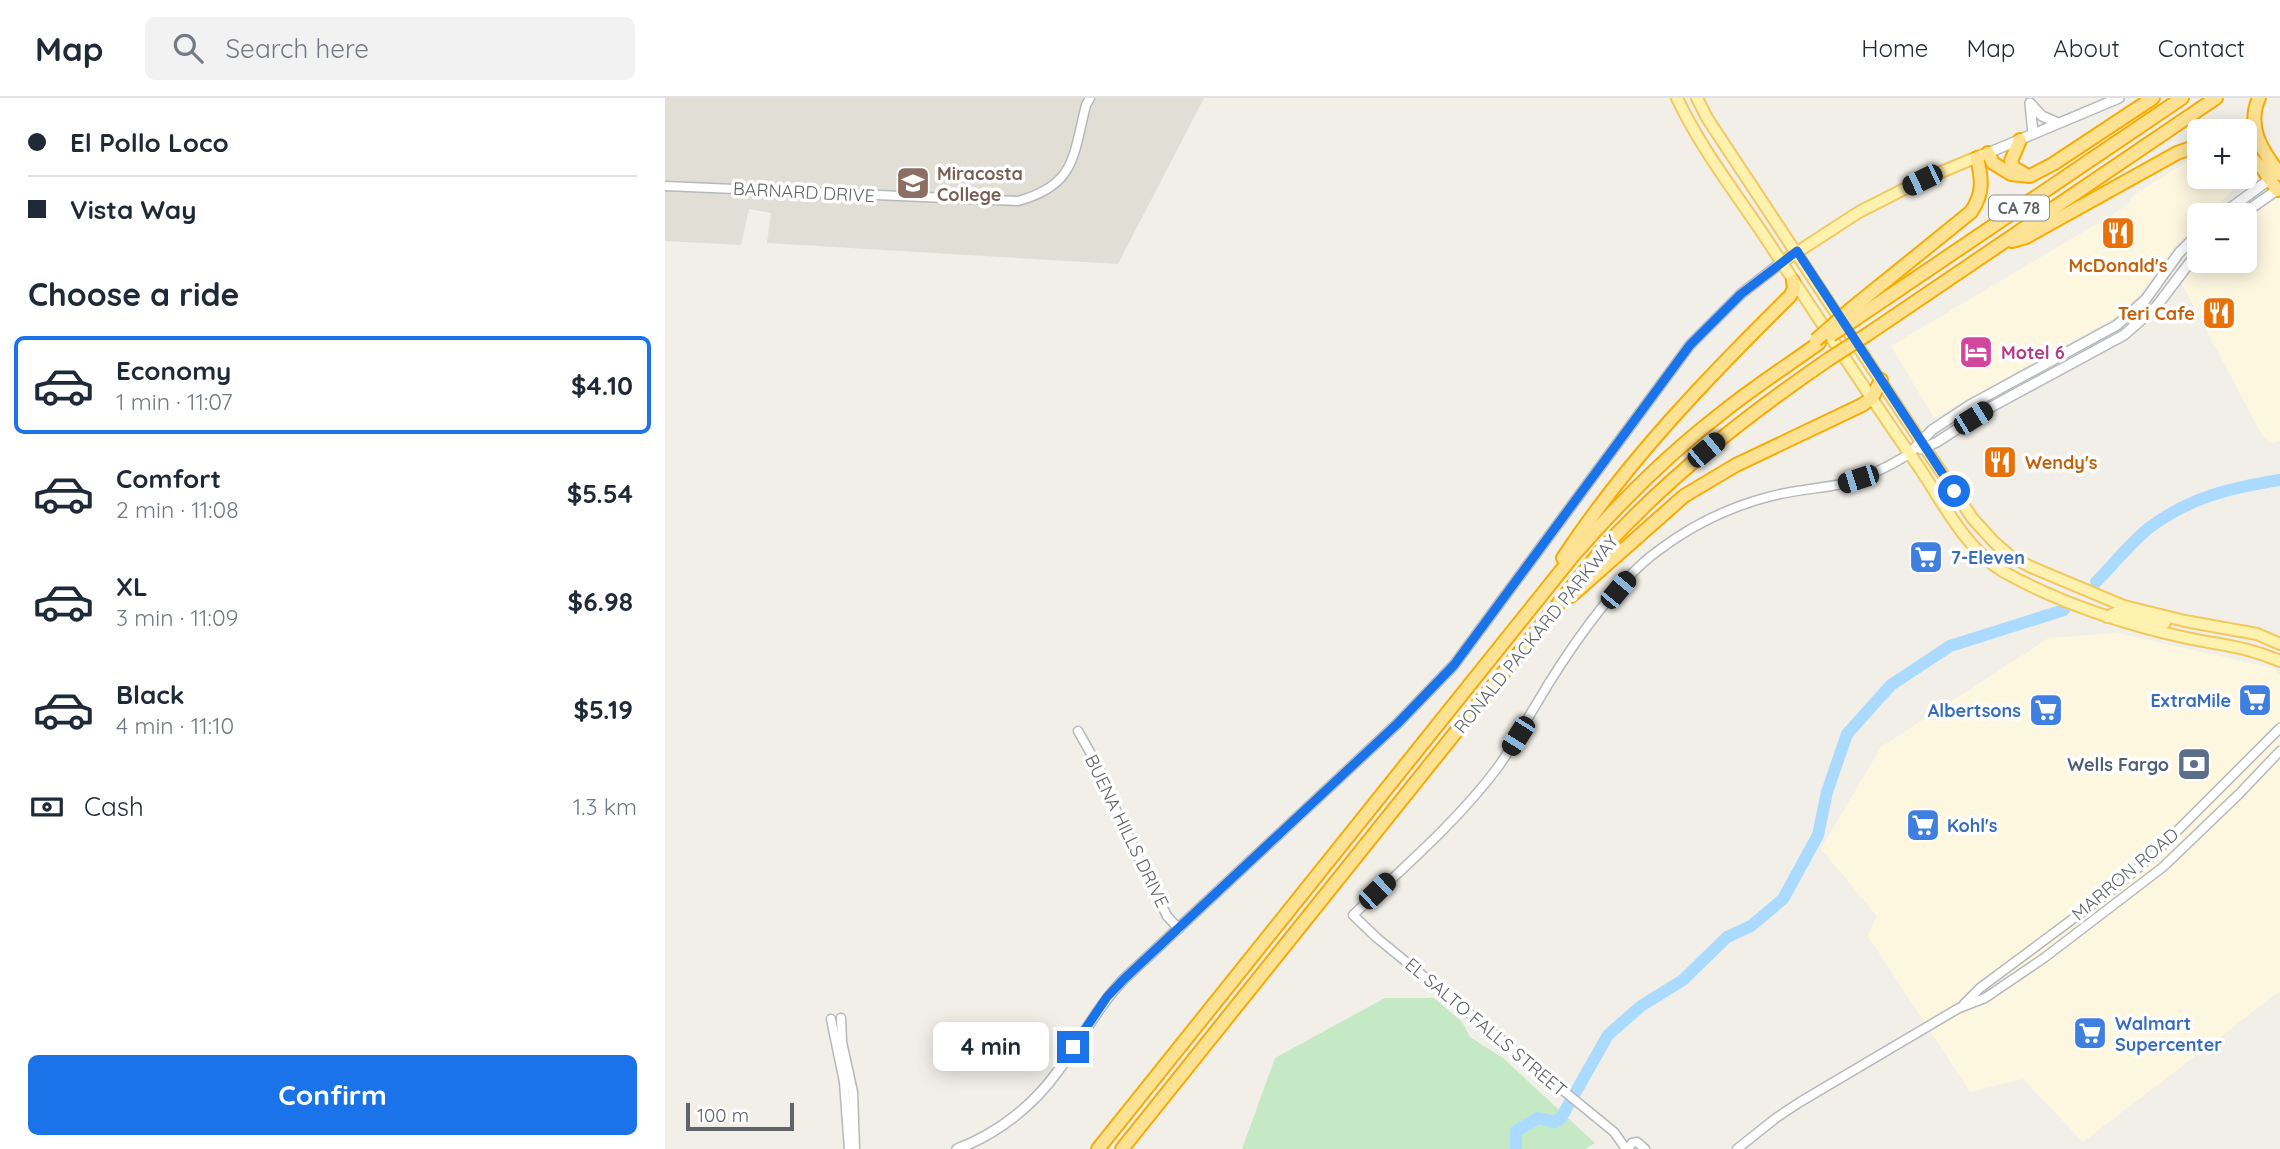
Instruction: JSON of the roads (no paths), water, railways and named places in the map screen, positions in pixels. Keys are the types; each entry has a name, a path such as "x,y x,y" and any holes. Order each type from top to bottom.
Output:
{"highway":[{"path":"1982,155 2011,174 2030,176 2053,164 2153,98"},
{"name":"RONALD PACKARD PARKWAY","path":"1098,1149 1521,620 1606,518 1661,464 1722,412 1854,314 2182,98"},
{"name":"RONALD PACKARD PARKWAY","path":"1122,1149 1600,552 1657,493 1727,432 1829,359 2216,98"},
{"path":"2259,98 2254,118 2256,135 2278,179"},
{"path":"2020,139 2011,161 2014,168 2030,176"},
{"path":"1995,247 2026,237 2187,150"},
{"path":"1854,314 1971,212 1982,190 1982,155"},
{"path":"2257,163 2278,179"},
{"path":"1521,620 1578,535 1653,438 1731,354 1790,296 1794,289 1793,281"},
{"path":"1556,606 1582,588 1655,520 1693,490 1736,465 1862,405 1872,398 1881,380"}],"main road":[{"path":"1677,98 1698,137 1793,281 1909,454 1979,551 2001,570 2024,582 2107,617 2181,637 2249,649 2280,661"},
{"path":"1697,98 1707,118 1923,444 1985,534 2001,550 2031,567 2124,606 2257,634 2280,644"},
{"path":"957,1149 997,1129 1036,1097 1058,1071 1107,997 1397,724 1454,665 1690,345 1741,294 1797,251 1859,212 1922,180 2119,98"},
{"path":"2033,134 2030,103 2042,116 2058,123"},
{"path":"2240,203 2278,179"},
{"path":"2253,203 2278,179"},
{"path":"1909,454 1923,444 1932,430 1970,405 2102,334 2133,312 2187,245"},
{"path":"1923,444 1937,442 2017,392 2109,345 2141,322 2156,307 2187,266"},
{"path":"2133,312 2141,322"},
{"path":"2017,392 2022,381 2020,378"},
{"path":"1963,531 1974,530 1985,534"},
{"path":"1979,551 1984,548 1998,552 2001,550"},
{"path":"2107,617 2116,612 2166,623 2171,622 2172,618"},
{"path":"2249,649 2280,668"}],"street":[{"name":"BARNARD DRIVE","path":"665,186 1019,201 1042,194 1058,182 1072,162 1090,98"},
{"name":"EL SALTO FALLS STREET","path":"1629,1147 1377,938 1353,915 1474,799 1501,764 1551,680 1599,612 1635,569 1676,537 1744,504 1771,496 1845,483 1871,474 1909,454"},
{"name":"MARRON ROAD","path":"1959,1009 1980,988 2116,887 2154,854 2280,728"},
{"name":"BUENA HILLS DRIVE","path":"1078,731 1100,770 1113,804 1167,915 1178,929"},
{"name":"MARRON ROAD","path":"1737,1149 1800,1102 1959,1009 1985,998 2034,965 2163,867 2280,751"},
{"path":"841,1018 842,1042 853,1092 855,1149"},
{"path":"831,1019 844,1082 849,1149"},
{"path":"1629,1147 1640,1143 1645,1149"}],"waterway":[{"path":"2096,582 2128,547 2164,517 2211,495 2280,480"},
{"path":"1516,1149 1516,1131 1538,1118 1555,1122 1561,1118 1608,1035 1641,1006 1683,980 1727,937 1751,926 1783,899 1818,835 1827,792 1847,734 1891,685 1950,646 2064,610"}],"place":[{"name":"Miracosta College","path":"913,183"},
{"name":"McDonald's","path":"2118,233"},
{"name":"Teri Cafe","path":"2219,313"},
{"name":"Motel 6","path":"1976,352"},
{"name":"Wendy's","path":"2000,462"},
{"name":"7-Eleven","path":"1926,557"},
{"name":"ExtraMile","path":"2255,700"},
{"name":"Albertsons","path":"2046,710"},
{"name":"Wells Fargo","path":"2194,764"},
{"name":"Kohl's","path":"1923,825"},
{"name":"Walmart Supercenter","path":"2090,1033"}]}
